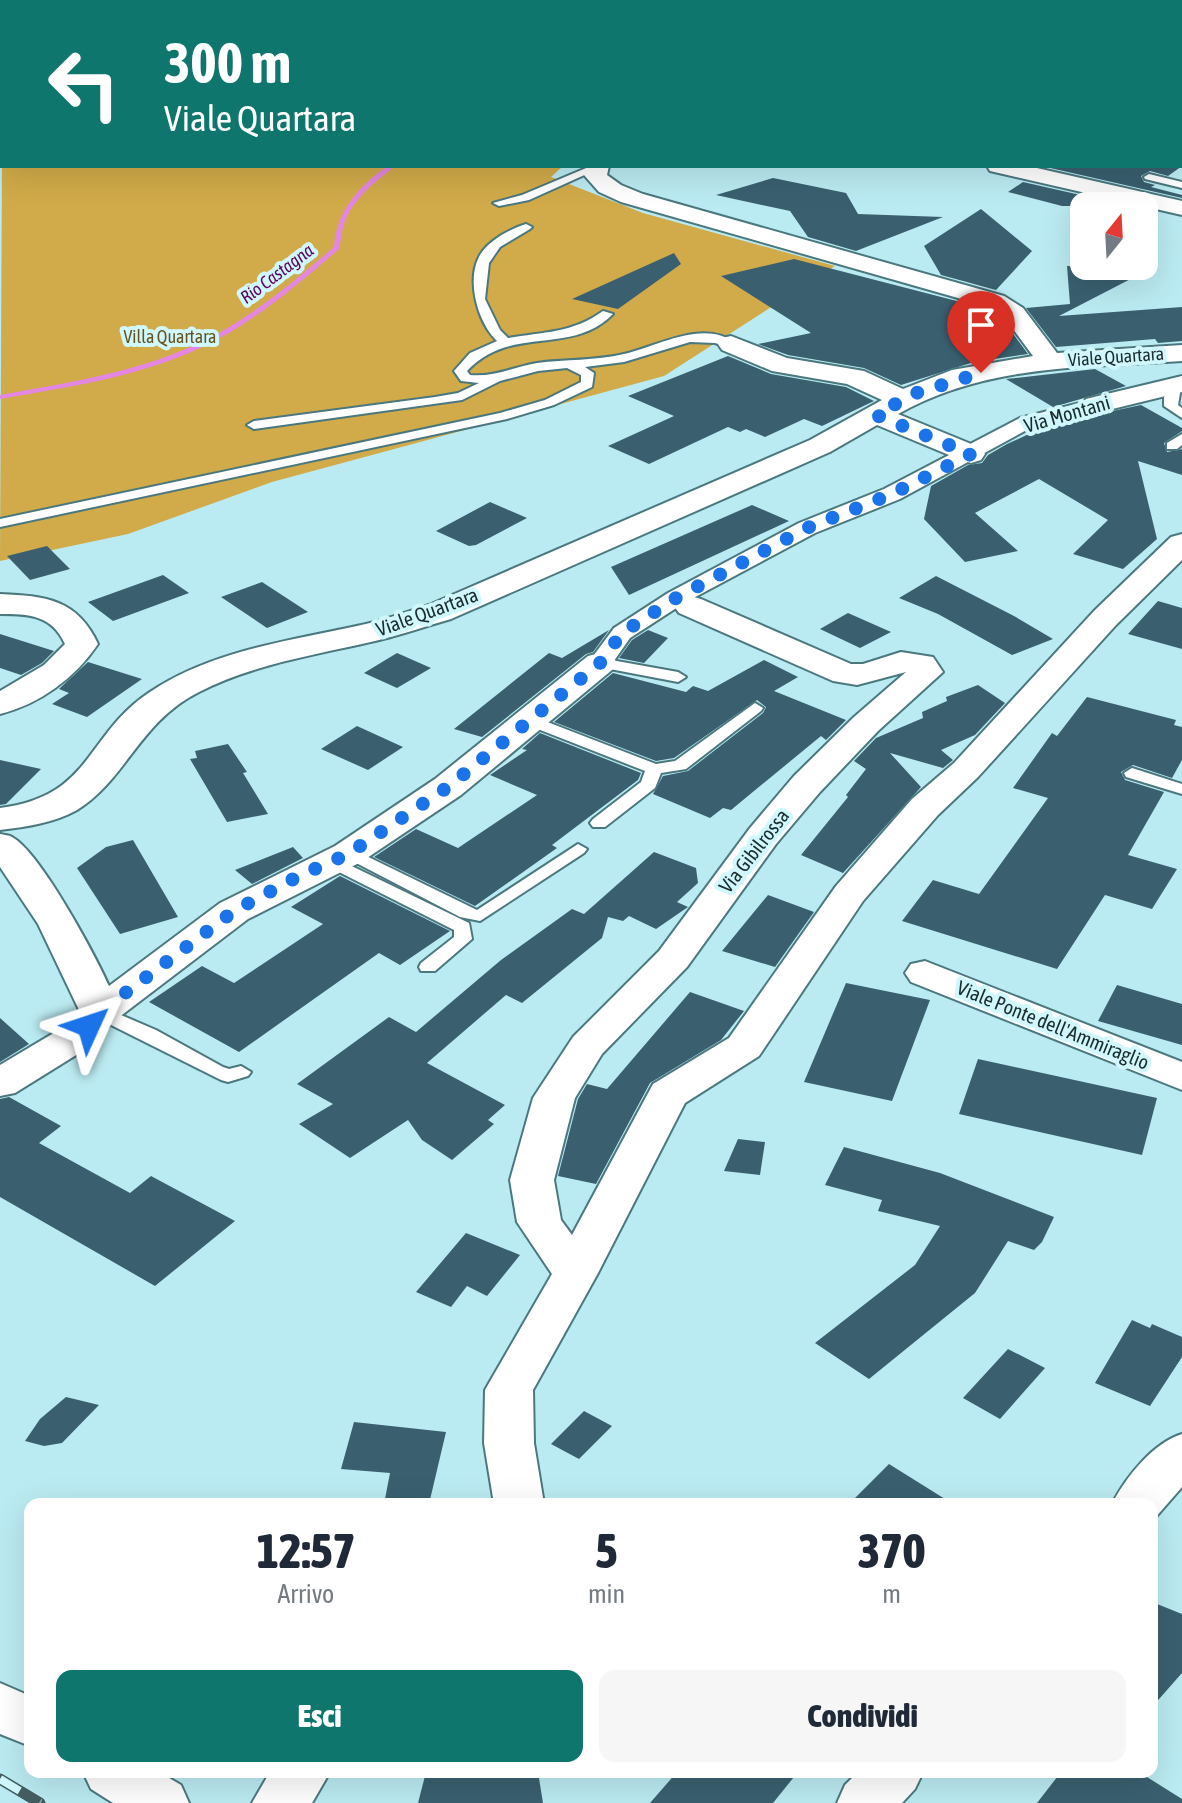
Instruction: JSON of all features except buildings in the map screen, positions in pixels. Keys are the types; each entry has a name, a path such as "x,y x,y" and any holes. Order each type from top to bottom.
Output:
{"street":[{"name":"Viale Quartara","path":"597,168 598,181 615,192 635,199 995,301 1014,313 1050,361"},
{"path":"1007,168 1182,208"},
{"path":"731,344 781,365 854,377 903,399"},
{"name":"Viale Quartara","path":"0,819 30,816 66,801 101,765 123,736 160,701 208,675 274,652 379,630 440,612 820,446 903,399 962,376 1050,361 1182,353"},
{"name":"Via Montani","path":"0,1083 89,1026 100,1012 234,911 339,858 448,787 600,663 622,633 676,598 807,528 892,494 1027,422 1180,384"},
{"path":"876,415 971,454"},
{"path":"518,1498 509,1443 509,1390 575,1273 668,1094 744,1047 849,894 925,807 966,770 1105,618 1182,543"},
{"path":"0,604 31,605 57,612 76,626 82,644 70,663 34,687 0,704"},
{"name":"Via Gibilrossa","path":"575,1273 539,1222 532,1180 554,1098 587,1046 673,959 763,836 807,784 866,724 926,672 921,664 904,661 862,677 845,674 690,606"},
{"path":"0,845 11,856 52,917 93,988 100,1012"},
{"name":"Viale Ponte dell'Ammiraglio","path":"925,973 1182,1077"},
{"path":"1142,1498 1182,1453"},
{"path":"0,1706 24,1720"},
{"path":"121,1778 161,1803"},
{"path":"280,1803 298,1778"},
{"path":"865,1803 889,1778"}],"lane":[{"path":"499,203 525,198 595,168"},
{"path":"1149,177 1182,185"},
{"path":"502,339 491,328 487,309 479,299 484,284 484,260 492,248 526,227"},
{"path":"494,381 466,378 460,371 475,356 502,339 547,338 570,333 595,325 607,314"},
{"path":"254,425 435,401 479,390 494,381 536,367 630,357 697,336 716,337 731,344"},
{"path":"0,523 299,462 504,415 564,396 587,384 588,373 571,365"},
{"path":"1180,384 1171,397 1171,406 1182,414"},
{"path":"600,663 678,677"},
{"path":"531,721 654,769 680,765 755,708"},
{"path":"599,823 649,784 654,769"},
{"path":"1132,773 1182,789"},
{"path":"339,858 466,913 480,916 578,849"},
{"path":"339,858 463,927 463,939 428,967"},
{"path":"100,1012 149,1034 216,1071 228,1076 241,1072"}],"green space":[{"name":"Villa Quartara","path":"2,168 561,168 551,177 643,213 835,266 664,376 272,482 128,534 0,561"}],"waterway":[{"name":"Rio Castagna","path":"0,397 144,367 224,333 268,304 337,248 346,212 362,190 389,168"}],"railway":[{"path":"0,1779 40,1803"}],"route":[{"path":"89,1026 100,1012 234,911 348,854 448,787 600,663 622,633 676,598 807,528 892,494 971,454 876,415 913,394 962,376 981,373"}]}
